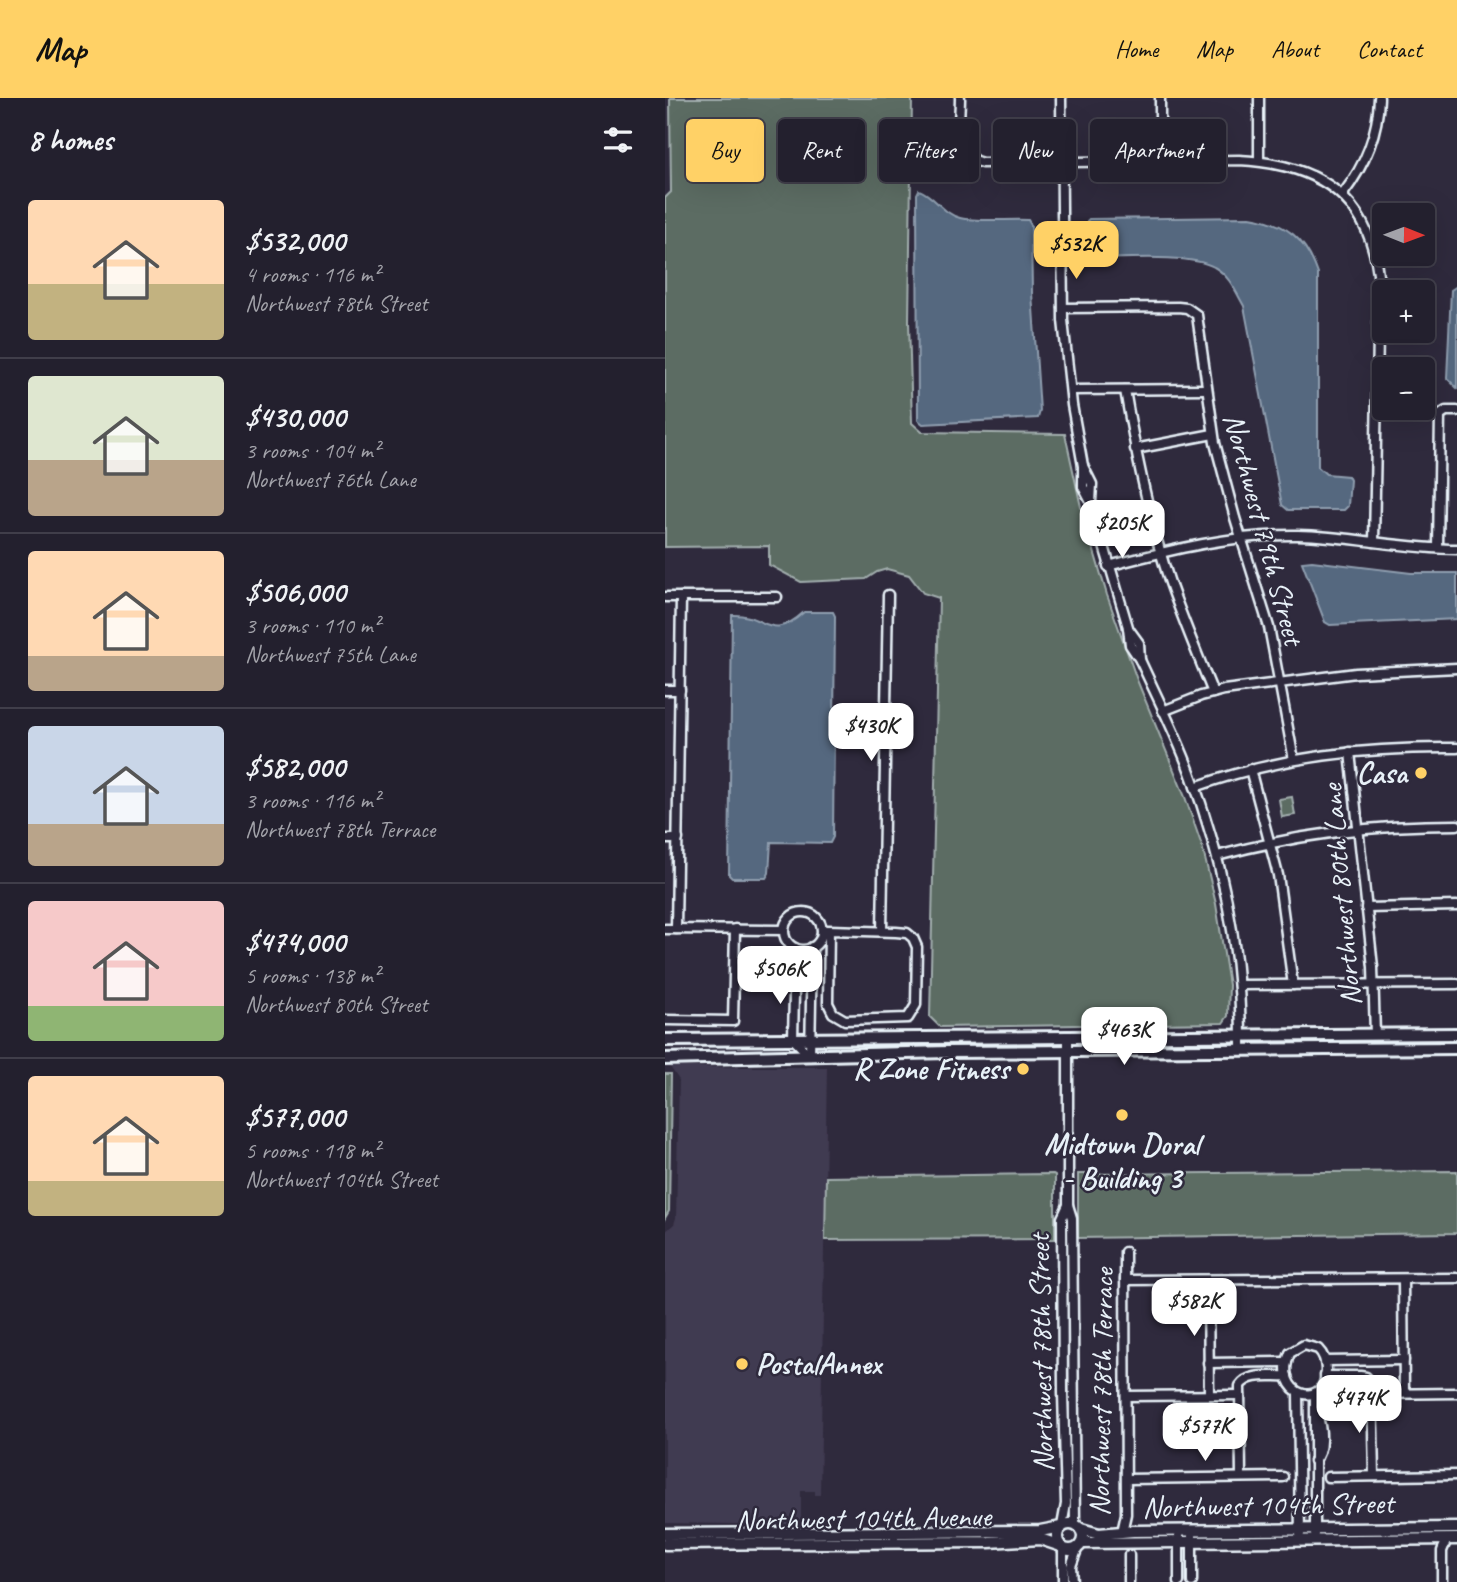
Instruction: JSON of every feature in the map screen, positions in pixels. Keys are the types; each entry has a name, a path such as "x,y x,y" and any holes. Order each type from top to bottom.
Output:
{"main road":[{"path":"665,1040 1457,1034"},
{"path":"665,1059 1068,1051 1457,1048"}],"street":[{"path":"960,98 960,144 963,154 971,160 993,163"},
{"path":"1061,98 1061,119"},
{"path":"1160,98 1160,119"},
{"path":"1259,98 1259,161"},
{"path":"1343,194 1368,153 1377,120 1379,98"},
{"path":"1226,161 1259,161 1290,166 1308,173 1343,194 1367,231 1378,264 1379,297 1374,542"},
{"path":"1060,182 1063,308 1071,390 1083,466 1083,487 1091,502 1128,627 1139,643 1140,660 1195,787 1217,856 1229,910 1239,985 1241,1050"},
{"name":"Northwest 79th Street","path":"1063,308 1178,307 1192,310 1197,315 1213,434 1269,627 1294,760"},
{"path":"1071,390 1206,389"},
{"path":"1125,390 1135,449 1161,552 1187,629 1213,692"},
{"path":"1438,548 1440,415 1446,411 1457,411"},
{"path":"1135,449 1213,434"},
{"path":"1108,566 1161,552 1241,538 1307,536 1457,549"},
{"path":"883,931 888,595"},
{"path":"665,597 777,597"},
{"path":"676,929 681,597"},
{"path":"1163,711 1213,692 1279,682 1356,673 1457,668"},
{"path":"665,690 680,690"},
{"path":"1195,787 1250,769 1350,751 1457,748"},
{"name":"Northwest 80th Lane","path":"1350,751 1374,984 1375,1035"},
{"path":"1250,769 1271,843 1285,911 1293,985"},
{"path":"1217,856 1319,833 1359,828 1457,825"},
{"path":"665,839 678,839"},
{"path":"1366,908 1457,906"},
{"path":"826,930 819,941 805,950 795,948 787,941 784,930 789,918 804,912 815,916 826,930 828,1003 832,1013 845,1020 908,1018 916,1005 917,947 913,938 907,933 826,930"},
{"path":"665,929 784,930"},
{"path":"665,1020 733,1021 735,929"},
{"path":"810,1056 812,947"},
{"path":"795,948 793,1040 810,1056"},
{"path":"795,974 811,974"},
{"path":"1239,985 1457,984"},
{"path":"1068,1037 1068,1205"},
{"name":"Northwest 78th Street","path":"1062,1526 1066,1506 1062,1218 1068,1205"},
{"name":"Northwest 78th Street","path":"1068,1205 1072,1218 1078,1526"},
{"name":"Northwest 78th Terrace","path":"1122,1532 1126,1521 1125,1252"},
{"path":"1125,1280 1457,1278"},
{"path":"1403,1279 1404,1394"},
{"path":"1208,1280 1209,1395"},
{"path":"1304,1345 1318,1349 1325,1361 1322,1387 1314,1393 1298,1393 1289,1384 1287,1362 1294,1349 1304,1345"},
{"path":"1325,1361 1404,1360"},
{"path":"1208,1363 1287,1362"},
{"path":"1241,1477 1240,1386 1246,1378 1287,1376"},
{"path":"1325,1376 1366,1377 1372,1384 1374,1476"},
{"path":"1063,1393 1074,1393"},
{"path":"1298,1393 1300,1535"},
{"path":"1314,1393 1315,1535"},
{"path":"1373,1394 1457,1393"},
{"path":"1126,1396 1240,1395"},
{"path":"1314,1461 1320,1454 1320,1427 1315,1411"},
{"path":"1299,1429 1314,1429"},
{"path":"1328,1476 1457,1475"},
{"path":"1126,1479 1283,1477"},
{"path":"1062,1526 1078,1526 1084,1536 1080,1545 1070,1550 1062,1547 1057,1538 1062,1526"},
{"name":"Northwest 104th Avenue","path":"665,1534 1040,1531 1062,1526"},
{"name":"Northwest 104th Street","path":"1078,1526 1099,1534 1122,1532 1179,1536 1315,1535 1452,1539"},
{"name":"Northwest 104th Street","path":"1315,1535 1457,1528"},
{"path":"1179,1536 1179,1582"},
{"name":"Northwest 104th Street","path":"1080,1545 1179,1536"},
{"path":"1192,1536 1192,1582"},
{"name":"Northwest 104th Avenue","path":"665,1544 989,1542 1040,1539 1062,1547"},
{"path":"1442,1582 1442,1550 1452,1539"},
{"name":"Northwest 78th Terrace","path":"1072,1582 1072,1566 1080,1545"},
{"name":"Northwest 78th Terrace","path":"1062,1547 1063,1582"},
{"path":"1128,1581 1129,1555"}],"shaded area":[{"path":"670,1067 827,1067 820,1495 815,1495 815,1491 801,1491 801,1525 665,1523 665,1232 674,1224 676,1218 679,1080"}],"green space":[{"path":"670,98 912,98 912,119 879,119 879,182 911,182 909,322 912,423 922,432 1065,434 1081,507 1107,595 1202,846 1216,904 1229,985 1228,1016 1223,1023 940,1027 930,1017 939,598 923,593 909,575 887,569 866,579 801,582 769,565 769,546 665,547 665,198 671,192"},
{"path":"1292,797 1295,815 1282,817 1279,799"},
{"path":"665,1074 671,1074 669,1211 665,1218"},
{"path":"1457,1171 1457,1233 1078,1238 1078,1174"},
{"path":"1053,1174 1055,1239 825,1240 826,1177"}],"water":[{"path":"919,190 960,218 1028,220 1031,225 1032,293 1040,411 1038,418 923,424 918,420"},
{"path":"1250,217 1285,228 1308,251 1318,274 1318,467 1326,474 1348,476 1348,506 1344,510 1288,510 1282,505 1244,306 1224,274 1214,267 1189,260 1087,257 1089,219"},
{"path":"1457,286 1457,388 1447,378 1451,290"},
{"path":"1302,562 1411,573 1457,573 1457,619 1330,625 1325,622"},
{"path":"804,612 833,612 835,616 833,837 830,843 771,842 769,873 766,878 732,878 729,875 732,615 752,618 767,625 783,626"}],"place":[{"name":"Casa","path":"1421,773"},
{"name":"R Zone Fitness","path":"1023,1069"},
{"name":"Midtown Doral - Building 3","path":"1122,1115"},
{"name":"PostalAnnex","path":"742,1364"}]}
